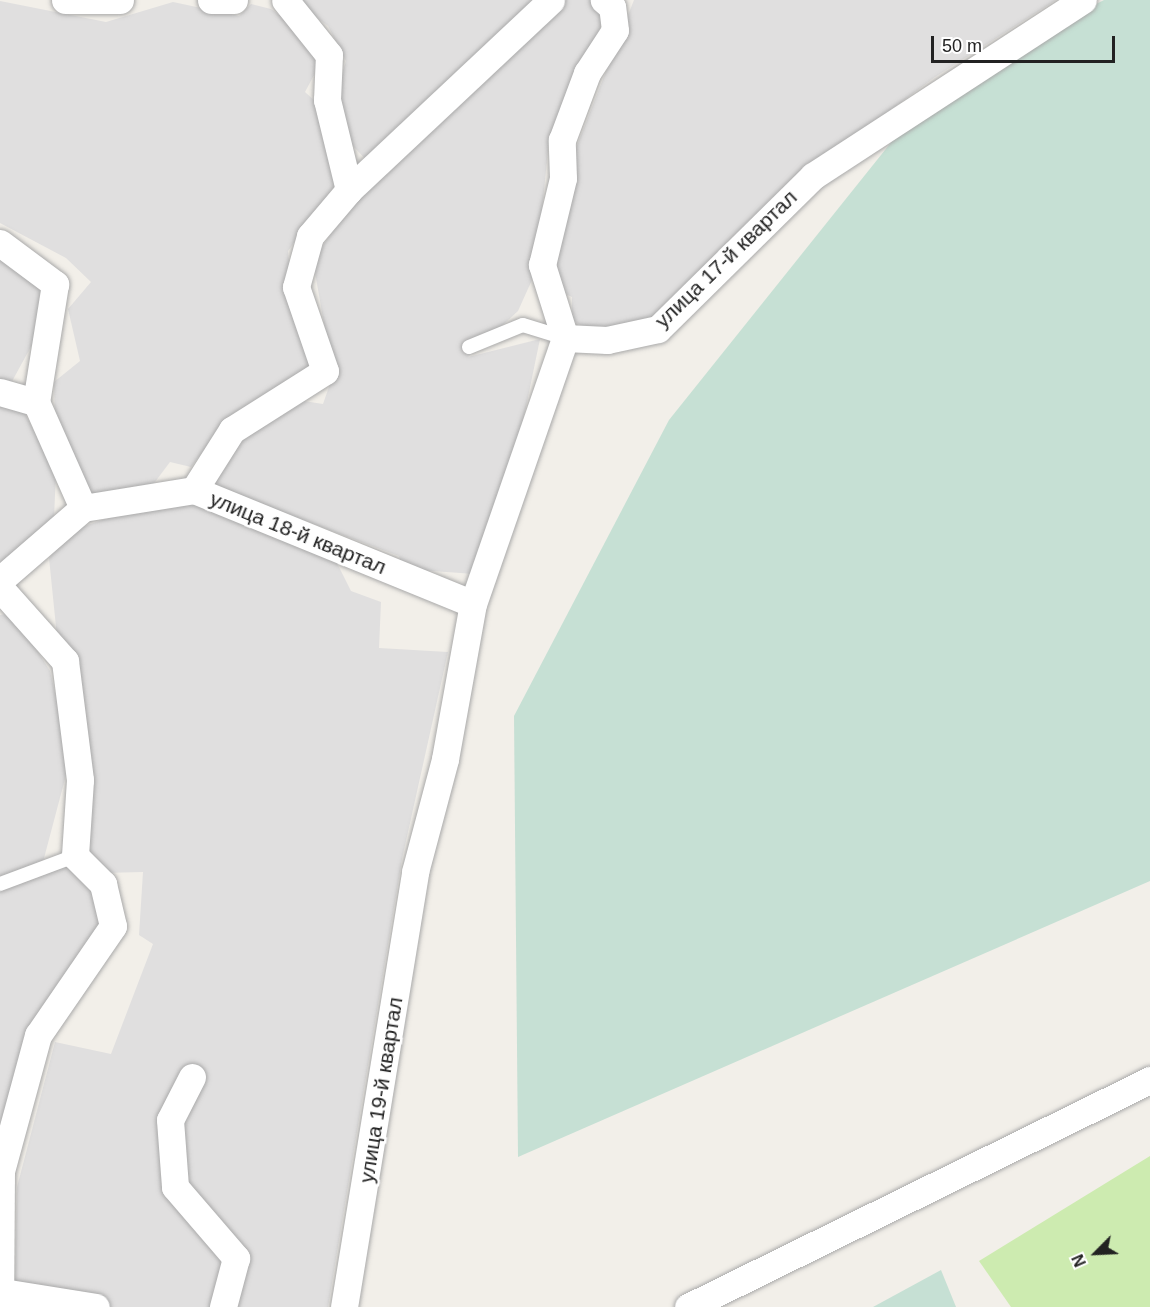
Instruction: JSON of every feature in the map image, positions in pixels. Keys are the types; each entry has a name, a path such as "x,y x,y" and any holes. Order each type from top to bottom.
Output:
{"street":[{"path":"65,0 120,0"},
{"path":"211,0 234,0"},
{"path":"285,0 329,54 327,100 349,190"},
{"path":"194,490 232,430 325,371 296,287 310,236 349,190 479,64 530,25 551,0"},
{"path":"473,604 565,338 542,265 563,178 562,140 587,73 615,30 612,7 604,0"},
{"name":"улица 17-й квартал","path":"565,338 607,340 658,329 813,176 1083,0"},
{"path":"0,243 55,284 36,402 82,508 0,580"},
{"path":"0,392 36,402"},
{"name":"улица 18-й квартал","path":"82,508 194,490 473,604"},
{"path":"0,588 65,661 80,780 75,856 103,884 113,926 38,1035 1,1171 1,1297 96,1307"},
{"name":"улица 19-й квартал","path":"344,1307 415,872 445,759 473,604"},
{"path":"192,1077 170,1120 175,1187 236,1258 223,1307"},
{"path":"688,1307 1150,1080"}],"lane":[{"path":"469,347 523,325 565,338"},
{"path":"0,884 75,856"}],"shaded area":[{"path":"302,0 541,0 373,167 352,145 340,116 337,90 346,61 328,26 300,5"},
{"path":"558,0 596,0 608,11 549,140 536,271 518,311 468,357 540,339 510,484 475,574 403,569 399,556 209,485 225,452 297,400 323,404 333,375 313,261 354,198"},
{"path":"634,0 1056,0 935,77 810,170 647,324 589,330 572,320 572,297 555,289 558,221 571,161"},
{"path":"0,1 106,22 173,2 239,16 251,4 271,9 316,42 323,58 305,92 328,113 343,174 288,251 294,313 318,368 221,429 191,467 170,462 149,490 107,499 83,493 55,422 54,382 80,361 68,309 91,282 66,258 0,223"},
{"path":"0,253 44,284 39,332 10,385 56,473 54,518 0,570"},
{"path":"195,496 331,551 351,591 381,602 379,648 448,652 402,859 328,1307 7,1307 15,1283 17,1187 55,1042 111,1054 153,944 139,935 143,872 102,873 79,853 49,558 73,530 161,500"},
{"path":"13,613 50,671 60,714 66,775 43,862 72,864 102,896 102,929 0,1138 0,615"}],"green space":[{"path":"1104,0 1150,0 1150,881 518,1157 514,716 669,420 937,85"},
{"path":"1150,1156 1150,1307 1011,1307 979,1261"},
{"path":"941,1270 956,1307 873,1307"}]}
